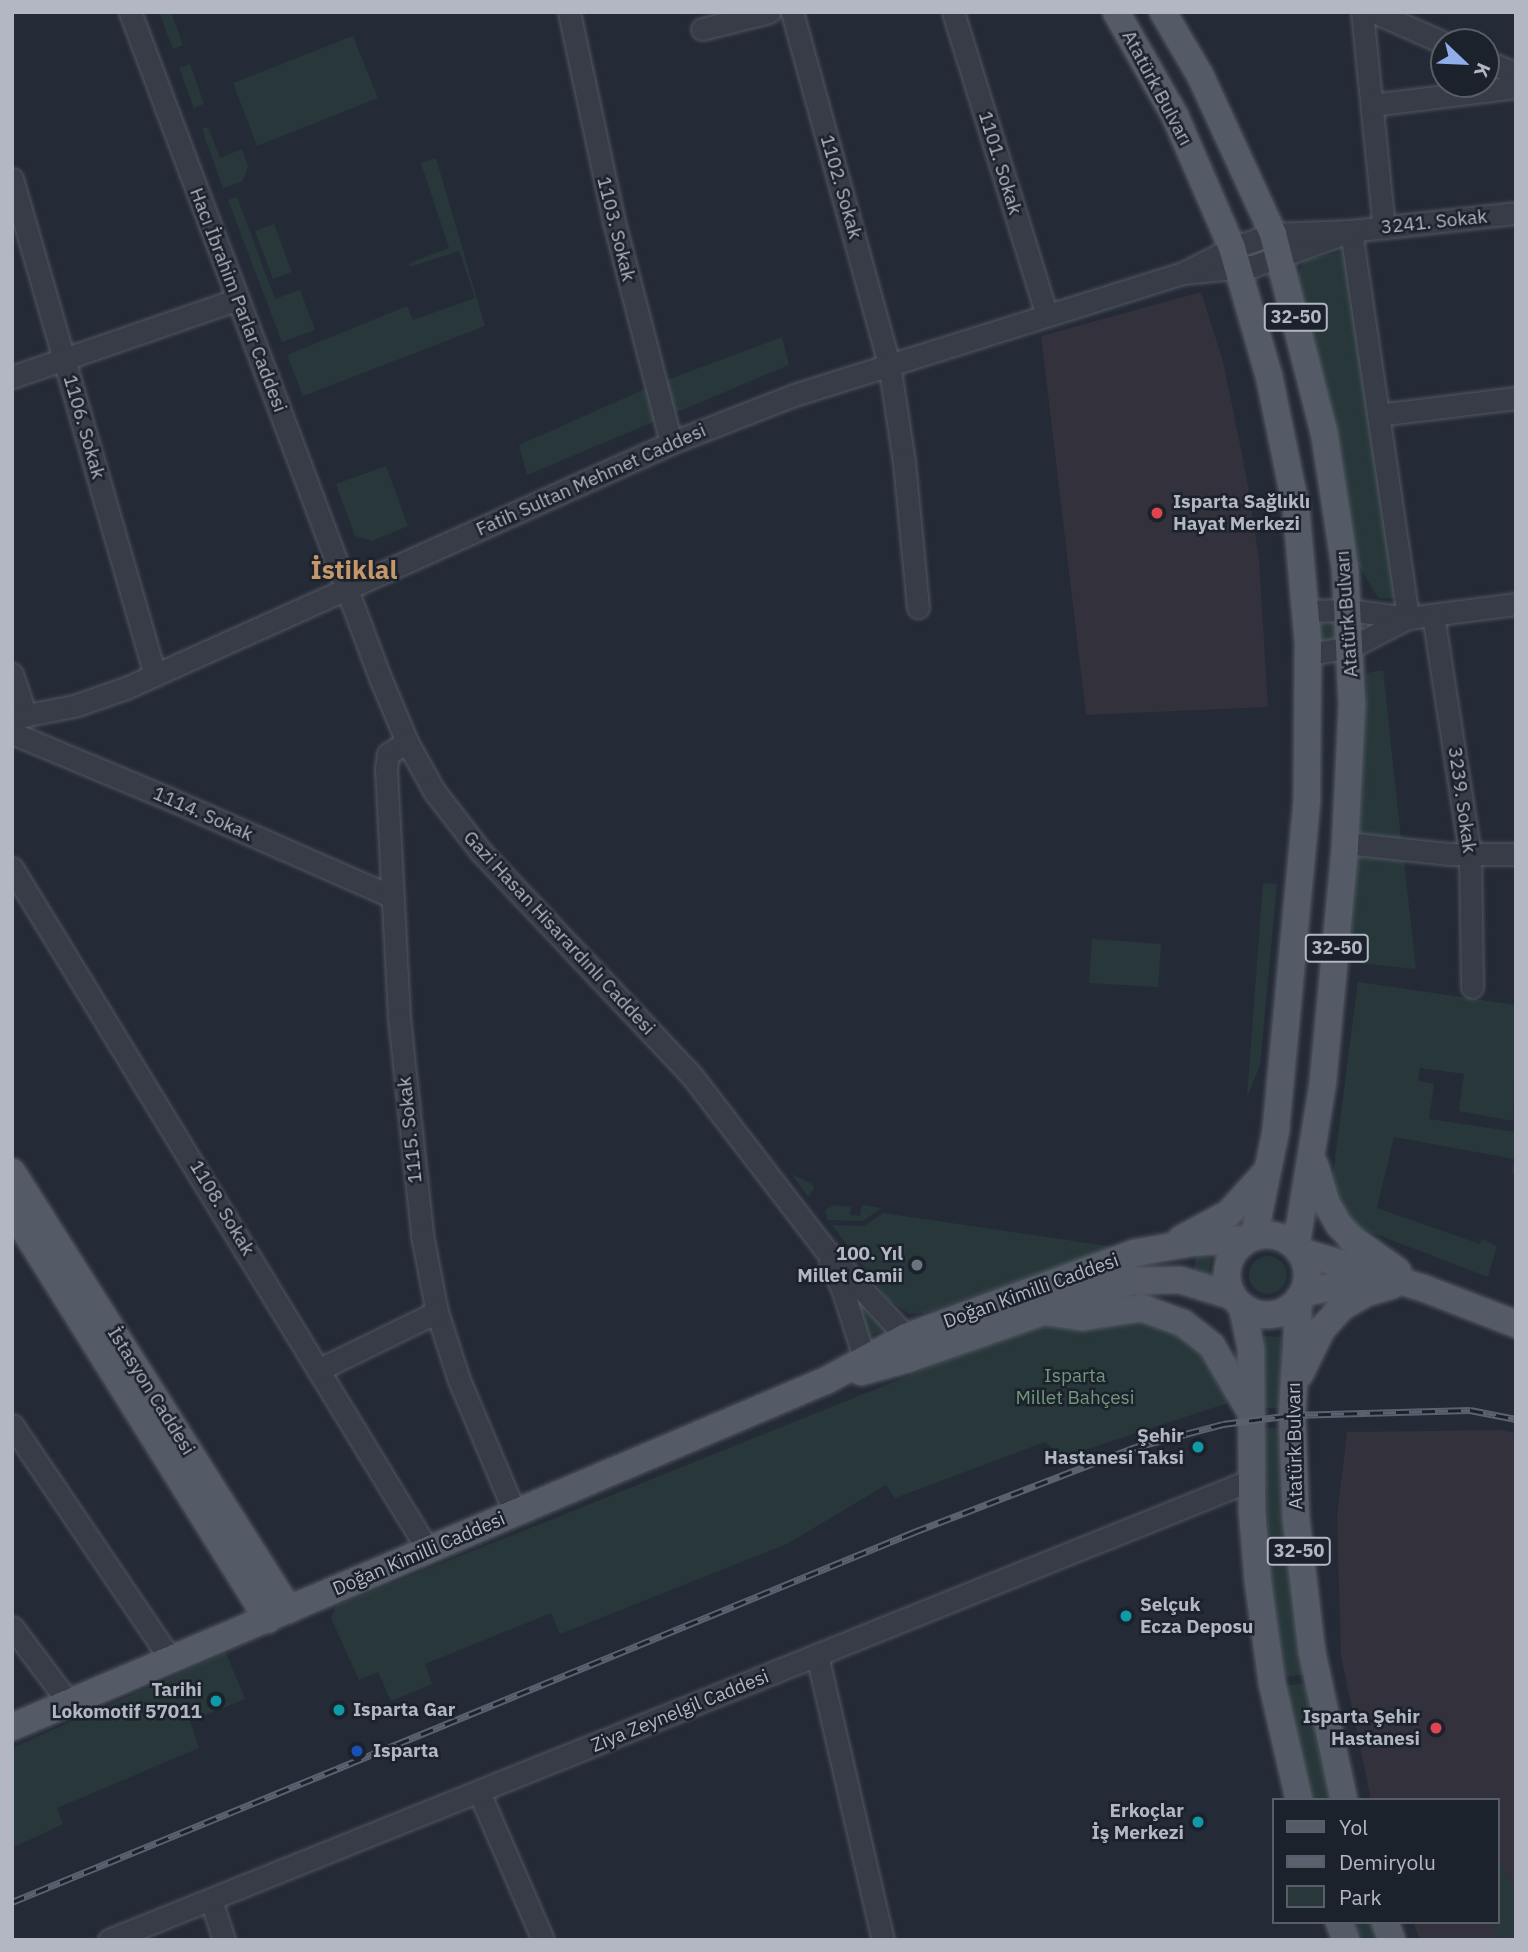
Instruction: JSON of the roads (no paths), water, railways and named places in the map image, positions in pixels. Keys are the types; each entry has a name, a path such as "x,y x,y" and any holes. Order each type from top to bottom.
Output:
{"main road":[{"name":"Atatürk Bulvarı","path":"1116,12 1175,116 1236,258 1284,440 1296,508 1309,654 1310,740 1303,857 1281,1088 1270,1166 1251,1238"},
{"name":"Atatürk Bulvarı","path":"1163,12 1200,75 1276,246 1324,432 1349,610 1352,704 1345,843 1329,1034 1313,1158 1297,1249"},
{"path":"1313,1158 1326,1202 1345,1232 1423,1288"},
{"path":"1169,1245 1229,1213 1252,1191 1270,1166"},
{"name":"İstasyon Caddesi","path":"12,1171 279,1614"},
{"name":"İstasyon Caddesi","path":"12,1210 279,1614"},
{"path":"1423,1288 1339,1285 1300,1296 1282,1312 1271,1315 1259,1314 1237,1301 1226,1276 1227,1266 1236,1249 1251,1238 1280,1237 1297,1249 1423,1288 1516,1324"},
{"name":"Doğan Kimilli Caddesi","path":"12,1727 825,1380 911,1347 1116,1259 1169,1245 1251,1238"},
{"path":"1297,1249 1306,1266 1300,1296"},
{"name":"Doğan Kimilli Caddesi","path":"911,1347 1042,1311 1111,1286 1146,1279 1197,1283 1237,1301"},
{"path":"1293,1389 1313,1344 1331,1317 1353,1298 1391,1286"},
{"name":"Atatürk Bulvarı","path":"1300,1296 1293,1389 1296,1518 1303,1588 1321,1703 1344,1798"},
{"name":"32-50","path":"1237,1301 1251,1349 1251,1480 1258,1582 1267,1654 1283,1741 1298,1798"},
{"path":"1042,1311 1083,1317 1142,1308 1183,1323 1212,1346 1252,1415"}],"street":[{"name":"Hacı İbrahim Parlar Caddesi","path":"130,12 346,588"},
{"name":"1103. Sokak","path":"569,12 612,218 671,443"},
{"path":"702,29 769,12"},
{"name":"1102. Sokak","path":"792,12 889,363 904,461 918,607"},
{"name":"1101. Sokak","path":"953,12 1047,315"},
{"path":"1362,12 1384,228"},
{"path":"1374,12 1430,37"},
{"path":"1371,104 1516,87"},
{"name":"1106. Sokak","path":"12,179 155,675"},
{"name":"3241. Sokak","path":"1236,258 1276,246 1351,231 1516,213"},
{"path":"1351,231 1408,618"},
{"name":"Fatih Sultan Mehmet Caddesi","path":"19,717 100,698 671,443 794,395 889,363 1236,258"},
{"path":"12,377 238,299"},
{"path":"1378,415 1516,398"},
{"name":"Gazi Hasan Hisarardınlı Caddesi","path":"346,588 407,742 458,827 692,1076 823,1247 911,1347"},
{"path":"1306,611 1349,610 1408,618 1516,604"},
{"name":"3239. Sokak","path":"1433,615 1470,855 1472,987"},
{"path":"1309,654 1351,647 1408,618"},
{"path":"12,674 19,717"},
{"name":"1114. Sokak","path":"12,733 393,897"},
{"name":"1115. Sokak","path":"407,742 392,751 386,760 399,1018 422,1235 437,1312 459,1380 515,1513"},
{"path":"1345,843 1470,855 1516,854"},
{"name":"1108. Sokak","path":"12,868 428,1550"},
{"name":"Gazi Hasan Hisarardınlı Caddesi","path":"823,1247 843,1291 866,1365"},
{"path":"320,1369 437,1312"},
{"path":"12,1425 171,1660"},
{"name":"Ziya Zeynelgil Caddesi","path":"109,1940 1251,1480"},
{"path":"12,1627 69,1703"},
{"path":"817,1655 883,1940"},
{"path":"480,1792 543,1940"},
{"path":"211,1900 224,1940"}],"railway":[{"path":"12,1902 914,1532 1136,1447 1223,1424 1292,1415 1470,1410 1516,1419"}],"place":[{"name":"Isparta Sağlıklı Hayat Merkezi","path":"1157,513"},
{"name":"100. Yıl Millet Camii","path":"917,1265"},
{"name":"Şehir Hastanesi Taksi","path":"1198,1447"},
{"name":"Selçuk Ecza Deposu","path":"1126,1616"},
{"name":"Tarihi Lokomotif 57011","path":"216,1701"},
{"name":"Isparta Gar","path":"339,1710"},
{"name":"Isparta Şehir Hastanesi","path":"1436,1728"},
{"name":"Isparta","path":"357,1751"},
{"name":"Erkoçlar İş Merkezi","path":"1198,1822"}],"district":[{"name":"İstiklal","path":"354,570"}],"park label":[{"name":"Isparta Millet Bahçesi","path":"1075,1387"}]}
